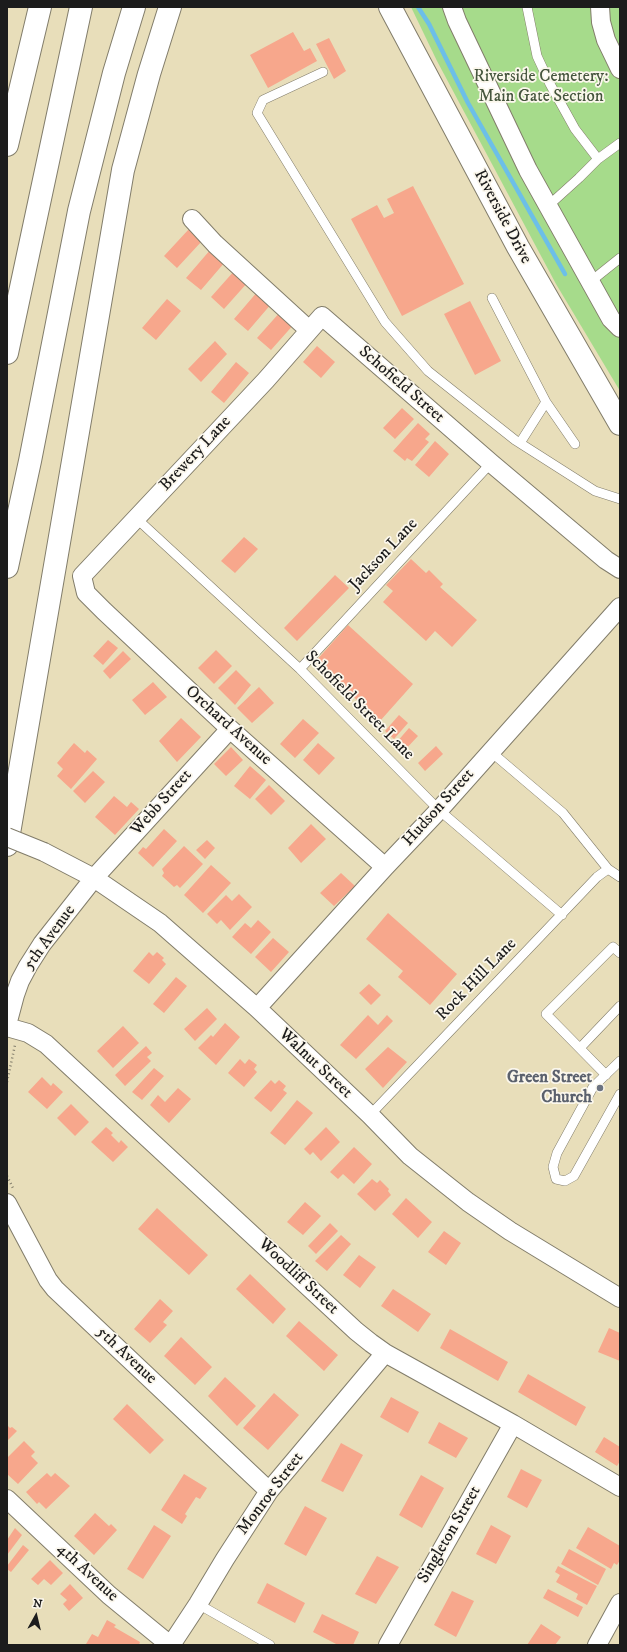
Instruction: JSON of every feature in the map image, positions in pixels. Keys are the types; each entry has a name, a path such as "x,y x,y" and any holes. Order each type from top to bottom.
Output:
{"main road":[{"path":"7,145 40,7"},
{"path":"7,353 81,7"},
{"path":"52,139 97,7"},
{"path":"7,567 30,461 79,211 114,73 134,7"},
{"path":"7,845 123,170 149,74 170,7"},
{"name":"Riverside Drive","path":"390,7 518,247 620,424"}],"street":[{"path":"452,7 456,21 528,170 611,319 620,328"},
{"path":"600,7 601,22 606,40 620,69"},
{"path":"192,219 215,244 310,330"},
{"name":"Schofield Street","path":"310,330 322,316 491,463 606,560 620,569"},
{"name":"Brewery Lane","path":"82,576 266,380 310,330"},
{"name":"Orchard Avenue","path":"82,576 86,593 230,729 385,867"},
{"name":"Hudson Street","path":"257,1008 439,810 620,607"},
{"name":"Webb Street","path":"94,878 230,729"},
{"name":"Walnut Street","path":"7,837 44,852 94,878 160,923 257,1008 370,1115 410,1156 468,1202 510,1231 620,1298"},
{"name":"5th Avenue","path":"7,1026 14,995 28,966 42,944 94,878"},
{"name":"Woodliff Street","path":"7,1026 28,1033 46,1044 356,1331 385,1353 513,1424 620,1487"},
{"name":"5th Avenue","path":"7,1203 54,1289 269,1491"},
{"name":"Monroe Street","path":"170,1645 198,1604 224,1559 269,1491 385,1353"},
{"name":"Singleton Street","path":"388,1645 513,1424"},
{"name":"4th Avenue","path":"7,1499 109,1595 170,1645"},
{"path":"597,1645 620,1603"}],"lane":[{"path":"527,7 529,23 537,56 543,70 575,129 598,159"},
{"path":"322,72 263,100 257,113 385,322 428,371 520,443 595,491 620,499"},
{"path":"548,206 598,159 620,143"},
{"path":"590,282 620,258"},
{"path":"492,298 546,402 575,444"},
{"path":"520,443 546,402"},
{"name":"Jackson Lane","path":"300,669 491,463"},
{"name":"Schofield Street Lane","path":"136,518 300,669 439,810 562,915"},
{"path":"490,751 563,813 608,869 620,877"},
{"name":"Rock Hill Lane","path":"370,1115 597,877 608,869"},
{"path":"606,1075 546,1014 613,947 620,953"},
{"path":"580,1048 620,1006"},
{"path":"620,1061 593,1088 557,1153 553,1166 556,1179 565,1181 574,1176 620,1094"},
{"path":"198,1604 270,1645"}],"green space":[{"name":"Riverside Cemetery: Main Gate Section","path":"411,7 620,7 620,391 556,284 437,61"}],"building":[{"path":"293,32 304,51 310,48 317,61 268,88 250,55"},
{"path":"329,38 346,71 334,79 316,44"},
{"path":"413,186 464,284 402,316 351,219 377,205 384,218 394,213 387,199"},
{"path":"189,229 202,241 177,268 164,256"},
{"path":"211,249 225,262 201,290 186,278"},
{"path":"235,270 248,282 224,309 211,297"},
{"path":"258,291 272,303 248,331 234,319"},
{"path":"167,299 181,311 156,340 142,328"},
{"path":"470,301 501,361 475,375 444,314"},
{"path":"281,311 295,323 271,350 257,338"},
{"path":"215,341 227,354 201,382 188,369"},
{"path":"317,346 335,362 321,378 303,362"},
{"path":"236,362 249,373 224,403 211,392"},
{"path":"402,408 414,419 395,439 383,428"},
{"path":"418,423 430,434 425,439 429,442 412,461 407,458 405,461 393,451"},
{"path":"435,441 449,454 429,477 415,465"},
{"path":"244,537 258,549 235,573 221,561"},
{"path":"411,559 426,573 429,570 443,584 440,587 477,620 452,647 435,631 426,641 383,602 393,591 386,585"},
{"path":"335,575 349,588 297,641 284,628"},
{"path":"348,625 413,684 380,721 315,662"},
{"path":"108,640 118,648 103,665 93,656"},
{"path":"216,650 232,666 214,684 198,668"},
{"path":"123,651 131,659 110,679 103,671"},
{"path":"236,670 251,685 235,705 218,688"},
{"path":"153,682 167,697 145,715 132,700"},
{"path":"259,687 274,703 252,723 237,708"},
{"path":"399,715 408,723 394,739 385,731"},
{"path":"181,718 201,737 177,762 159,741"},
{"path":"303,719 319,733 295,758 280,744"},
{"path":"409,728 418,736 404,751 396,743"},
{"path":"74,743 85,753 87,750 97,759 71,789 57,776 63,769 57,763"},
{"path":"318,743 335,758 319,775 303,760"},
{"path":"436,746 443,754 425,771 418,763"},
{"path":"231,747 243,760 226,776 214,764"},
{"path":"250,766 266,780 250,799 234,786"},
{"path":"93,771 105,782 85,803 73,791"},
{"path":"269,785 285,801 271,815 255,799"},
{"path":"114,796 127,807 131,802 139,809 115,835 95,817"},
{"path":"311,824 326,839 301,863 288,848"},
{"path":"164,829 177,841 153,867 138,853 143,847 146,849"},
{"path":"207,840 215,848 205,859 196,850"},
{"path":"184,846 203,864 180,888 177,885 174,887 162,876 164,873 162,869"},
{"path":"211,865 231,883 203,913 184,895"},
{"path":"341,873 355,886 334,906 320,893"},
{"path":"239,894 252,907 230,930 221,920 217,924 207,914 226,895 232,901"},
{"path":"388,913 457,974 430,1005 398,977 403,971 366,939"},
{"path":"258,920 271,932 251,954 232,937 245,923 251,928"},
{"path":"273,938 289,952 271,972 255,957"},
{"path":"149,952 153,956 157,952 164,958 162,960 166,964 149,984 133,971"},
{"path":"176,977 187,986 164,1013 153,1004"},
{"path":"369,984 381,995 371,1005 359,993"},
{"path":"207,1008 217,1019 195,1041 184,1029"},
{"path":"368,1015 378,1025 387,1015 393,1021 356,1059 340,1045"},
{"path":"225,1023 240,1037 216,1065 198,1048 211,1035 213,1037"},
{"path":"123,1026 139,1043 113,1068 97,1051"},
{"path":"146,1046 152,1053 147,1057 151,1061 125,1086 115,1075"},
{"path":"388,1047 407,1062 383,1088 365,1069"},
{"path":"240,1059 245,1064 249,1059 257,1065 254,1069 257,1072 244,1087 228,1073"},
{"path":"154,1068 164,1076 142,1100 132,1092"},
{"path":"42,1077 51,1086 53,1083 63,1092 47,1109 28,1092"},
{"path":"271,1080 275,1084 279,1080 286,1086 283,1090 287,1093 271,1112 254,1098"},
{"path":"178,1088 191,1099 169,1123 150,1105 158,1095 165,1102"},
{"path":"297,1100 313,1113 285,1145 270,1133"},
{"path":"71,1104 89,1122 75,1136 57,1118"},
{"path":"106,1127 113,1133 111,1135 119,1143 121,1140 128,1147 113,1162 91,1142"},
{"path":"326,1127 340,1142 321,1161 313,1152 310,1155 304,1149"},
{"path":"354,1147 372,1164 354,1184 343,1174 338,1179 330,1172"},
{"path":"372,1179 377,1183 380,1180 389,1189 388,1191 391,1195 375,1211 357,1194"},
{"path":"406,1198 432,1222 418,1238 392,1214"},
{"path":"305,1202 321,1216 303,1235 287,1222"},
{"path":"157,1208 208,1255 189,1275 138,1229"},
{"path":"330,1223 338,1231 316,1254 308,1246"},
{"path":"444,1231 461,1243 446,1265 428,1252"},
{"path":"341,1235 351,1244 327,1271 315,1261"},
{"path":"359,1255 376,1267 360,1288 343,1275"},
{"path":"250,1274 286,1309 273,1324 236,1289"},
{"path":"393,1289 431,1314 418,1332 381,1306"},
{"path":"160,1299 173,1311 163,1322 167,1325 150,1343 134,1329"},
{"path":"299,1321 338,1355 324,1371 286,1336"},
{"path":"609,1328 620,1333 620,1361 598,1352"},
{"path":"450,1329 508,1362 498,1381 440,1348"},
{"path":"181,1337 212,1367 195,1385 164,1356"},
{"path":"528,1374 586,1407 576,1426 518,1392"},
{"path":"225,1377 256,1406 237,1426 208,1396"},
{"path":"274,1393 299,1415 268,1450 243,1428"},
{"path":"391,1397 419,1412 408,1433 380,1417"},
{"path":"127,1404 164,1440 150,1454 113,1419"},
{"path":"439,1422 468,1438 456,1458 428,1443"},
{"path":"7,1425 17,1431 7,1441"},
{"path":"604,1437 620,1447 620,1461 617,1466 595,1452"},
{"path":"24,1441 35,1452 31,1456 38,1463 18,1484 7,1474 7,1458"},
{"path":"341,1443 363,1455 343,1492 321,1481"},
{"path":"521,1469 542,1480 527,1508 507,1497"},
{"path":"47,1473 51,1477 55,1473 70,1486 46,1509 39,1502 37,1504 26,1492"},
{"path":"184,1474 207,1488 200,1499 196,1497 185,1514 187,1516 182,1524 161,1510"},
{"path":"421,1475 444,1488 422,1528 399,1515"},
{"path":"305,1506 327,1518 306,1556 284,1544"},
{"path":"95,1513 109,1526 111,1524 117,1530 94,1555 74,1536"},
{"path":"154,1525 171,1536 143,1579 127,1569"},
{"path":"491,1525 511,1536 496,1564 476,1554"},
{"path":"588,1527 620,1546 620,1560 617,1565 614,1563 611,1569 576,1548"},
{"path":"15,1528 22,1535 7,1555 7,1540"},
{"path":"23,1545 29,1550 11,1572 7,1569 7,1566"},
{"path":"569,1549 606,1569 598,1585 561,1564"},
{"path":"377,1556 399,1567 376,1604 355,1594"},
{"path":"50,1560 63,1573 51,1585 44,1579 38,1585 31,1579"},
{"path":"558,1566 597,1586 587,1605 576,1599 578,1594 556,1582 560,1575 555,1572"},
{"path":"267,1583 305,1603 295,1623 257,1603"},
{"path":"70,1584 83,1598 69,1611 63,1604 67,1600 60,1594"},
{"path":"548,1589 583,1607 578,1617 543,1598"},
{"path":"452,1591 474,1601 456,1637 434,1625"},
{"path":"322,1614 359,1632 353,1645 338,1645 313,1632"},
{"path":"107,1620 116,1625 114,1627 140,1642 139,1645 86,1644 92,1634 98,1637"},
{"path":"541,1624 561,1637 555,1645 527,1645"}],"waterway":[{"path":"418,7 429,24 468,103 565,274"}],"place":[{"name":"Green Street Church","path":"600,1088"}]}
